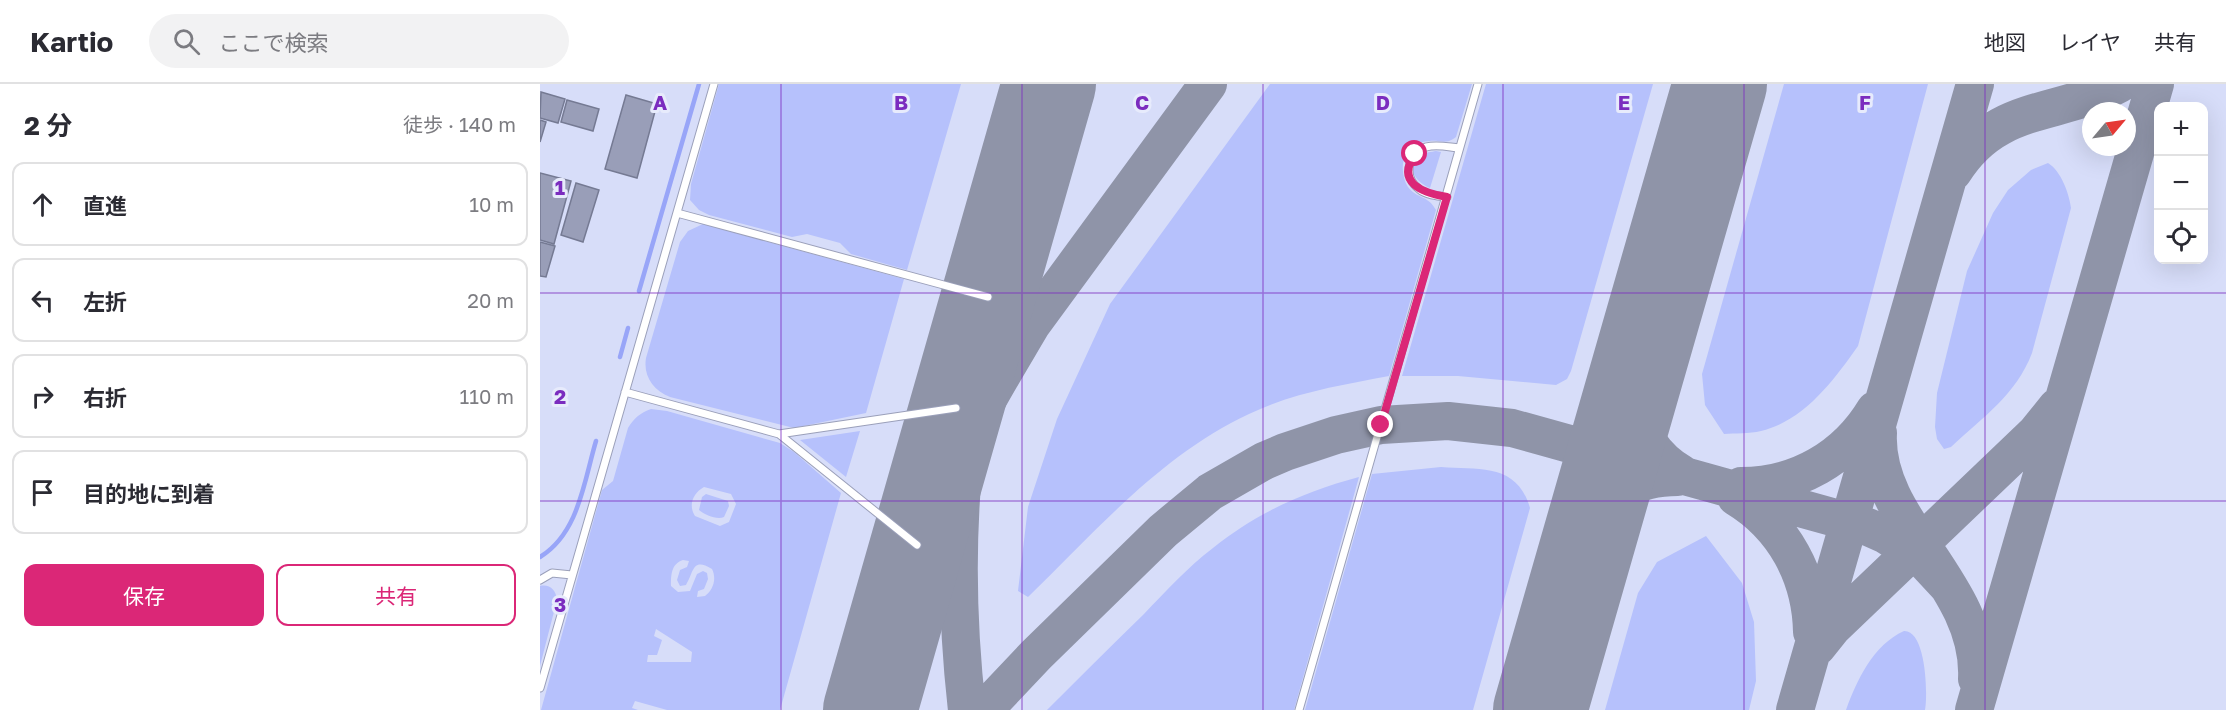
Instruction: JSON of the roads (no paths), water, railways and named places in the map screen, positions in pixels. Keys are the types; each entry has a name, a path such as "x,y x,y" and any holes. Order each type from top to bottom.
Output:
{"lane":[{"path":"540,688 714,84"},
{"path":"1299,710 1478,84"},
{"path":"1447,197 1427,194 1419,190 1412,182 1408,172 1409,163 1415,154 1424,148 1436,145 1459,148"},
{"path":"677,213 988,297"},
{"path":"625,392 779,434 917,544"},
{"path":"779,434 956,408"},
{"path":"540,580 552,573 572,574"}],"waterway":[{"path":"639,291 699,84"},
{"path":"620,357 628,328"},
{"path":"540,557 553,547 572,520 596,441"}]}
